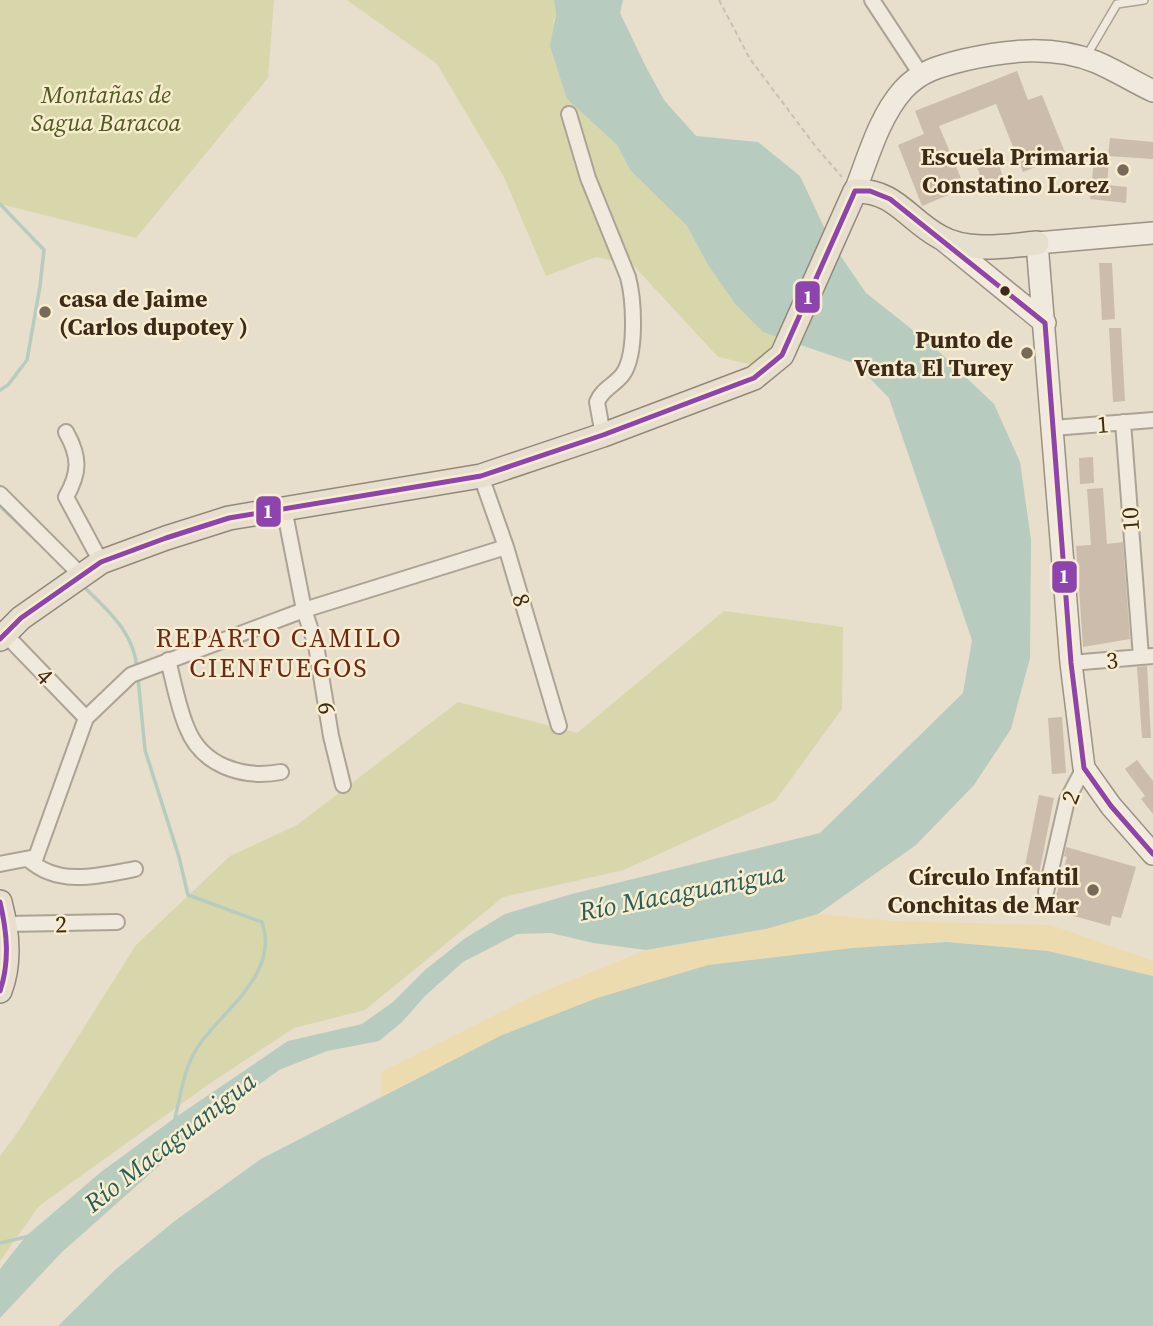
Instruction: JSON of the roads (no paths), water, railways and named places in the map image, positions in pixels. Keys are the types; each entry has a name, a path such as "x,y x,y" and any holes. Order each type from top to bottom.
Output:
{"main road":[{"path":"3,637 21,618 102,562 166,538 229,518 481,476 603,435 754,378 782,355 838,224 855,191 885,116 902,91 920,73 989,54 1038,50 1063,53 1095,62 1153,91"},
{"path":"855,191 870,191 890,199 1045,323"},
{"path":"940,238 967,246 1153,233"},
{"name":"2","path":"1037,243 1071,663 1084,768"},
{"path":"1084,768 1111,806 1153,854"},
{"path":"0,992 8,955 3,913"}],"street":[{"path":"872,0 920,73"},
{"path":"569,114 588,178 631,290 633,306 628,361 623,374 597,402 603,435"},
{"name":"1","path":"1053,428 1153,420"},
{"name":"10","path":"1123,422 1147,657"},
{"path":"66,432 77,451 76,480 66,497 102,562"},
{"name":"8","path":"481,476 506,547 559,726"},
{"path":"0,494 77,579"},
{"name":"6","path":"284,508 304,610 316,645 331,736 344,785"},
{"path":"0,864 36,858 86,718 131,675 304,610 506,547"},
{"name":"4","path":"3,637 86,718"},
{"name":"3","path":"1071,663 1147,657"},
{"path":"168,660 187,730 199,748 216,764 232,771 265,775 281,772"},
{"name":"2","path":"1046,892 1066,800 1084,768"},
{"path":"28,859 39,869 83,879 135,869"},
{"name":"2","path":"3,913 117,922"}],"lane":[{"path":"1084,59 1117,4 1144,0"}],"water":[{"name":"Río Macaguanigua","path":"554,0 623,0 620,13 646,67 664,100 696,136 758,142 800,176 831,242 866,293 933,346 994,404 1020,462 1031,540 1030,658 1011,729 974,785 916,845 818,914 766,929 646,950 593,943 551,933 517,934 463,962 379,1041 327,1051 279,1070 239,1099 179,1148 61,1253 0,1318 0,1269 26,1236 101,1172 288,1041 362,1024 393,1002 425,970 464,939 505,914 572,894 820,833 963,693 972,640 889,398 856,364 763,332 735,304 708,265 687,226 630,170 617,145 567,99 550,46 556,14"},
{"path":"947,942 1048,951 1153,976 1153,1326 58,1326 116,1269 176,1220 261,1159 502,1035 597,998 708,965 852,948"}],"waterway":[{"path":"0,204 44,250 27,360 8,385 0,390"},
{"path":"0,506 39,543"},
{"path":"82,585 110,613 125,633 135,656 137,670"},
{"name":"Río Macaguanigua","path":"138,678 145,750 179,857 188,895 262,922 265,940 263,958 257,974 194,1054 186,1073 174,1122"},
{"path":"0,1243 30,1236"}],"place":[{"name":"Escuela Primaria Constatino Lorez","path":"1123,170"},
{"name":"casa de Jaime (Carlos dupotey )","path":"45,312"},
{"name":"Punto de Venta El Turey","path":"1027,353"},
{"name":"Círculo Infantil Conchitas de Mar","path":"1093,890"}],"district":[{"name":"REPARTO CAMILO CIENFUEGOS","path":"279,653"}],"park label":[{"name":"Montañas de Sagua Baracoa","path":"106,108"}]}
